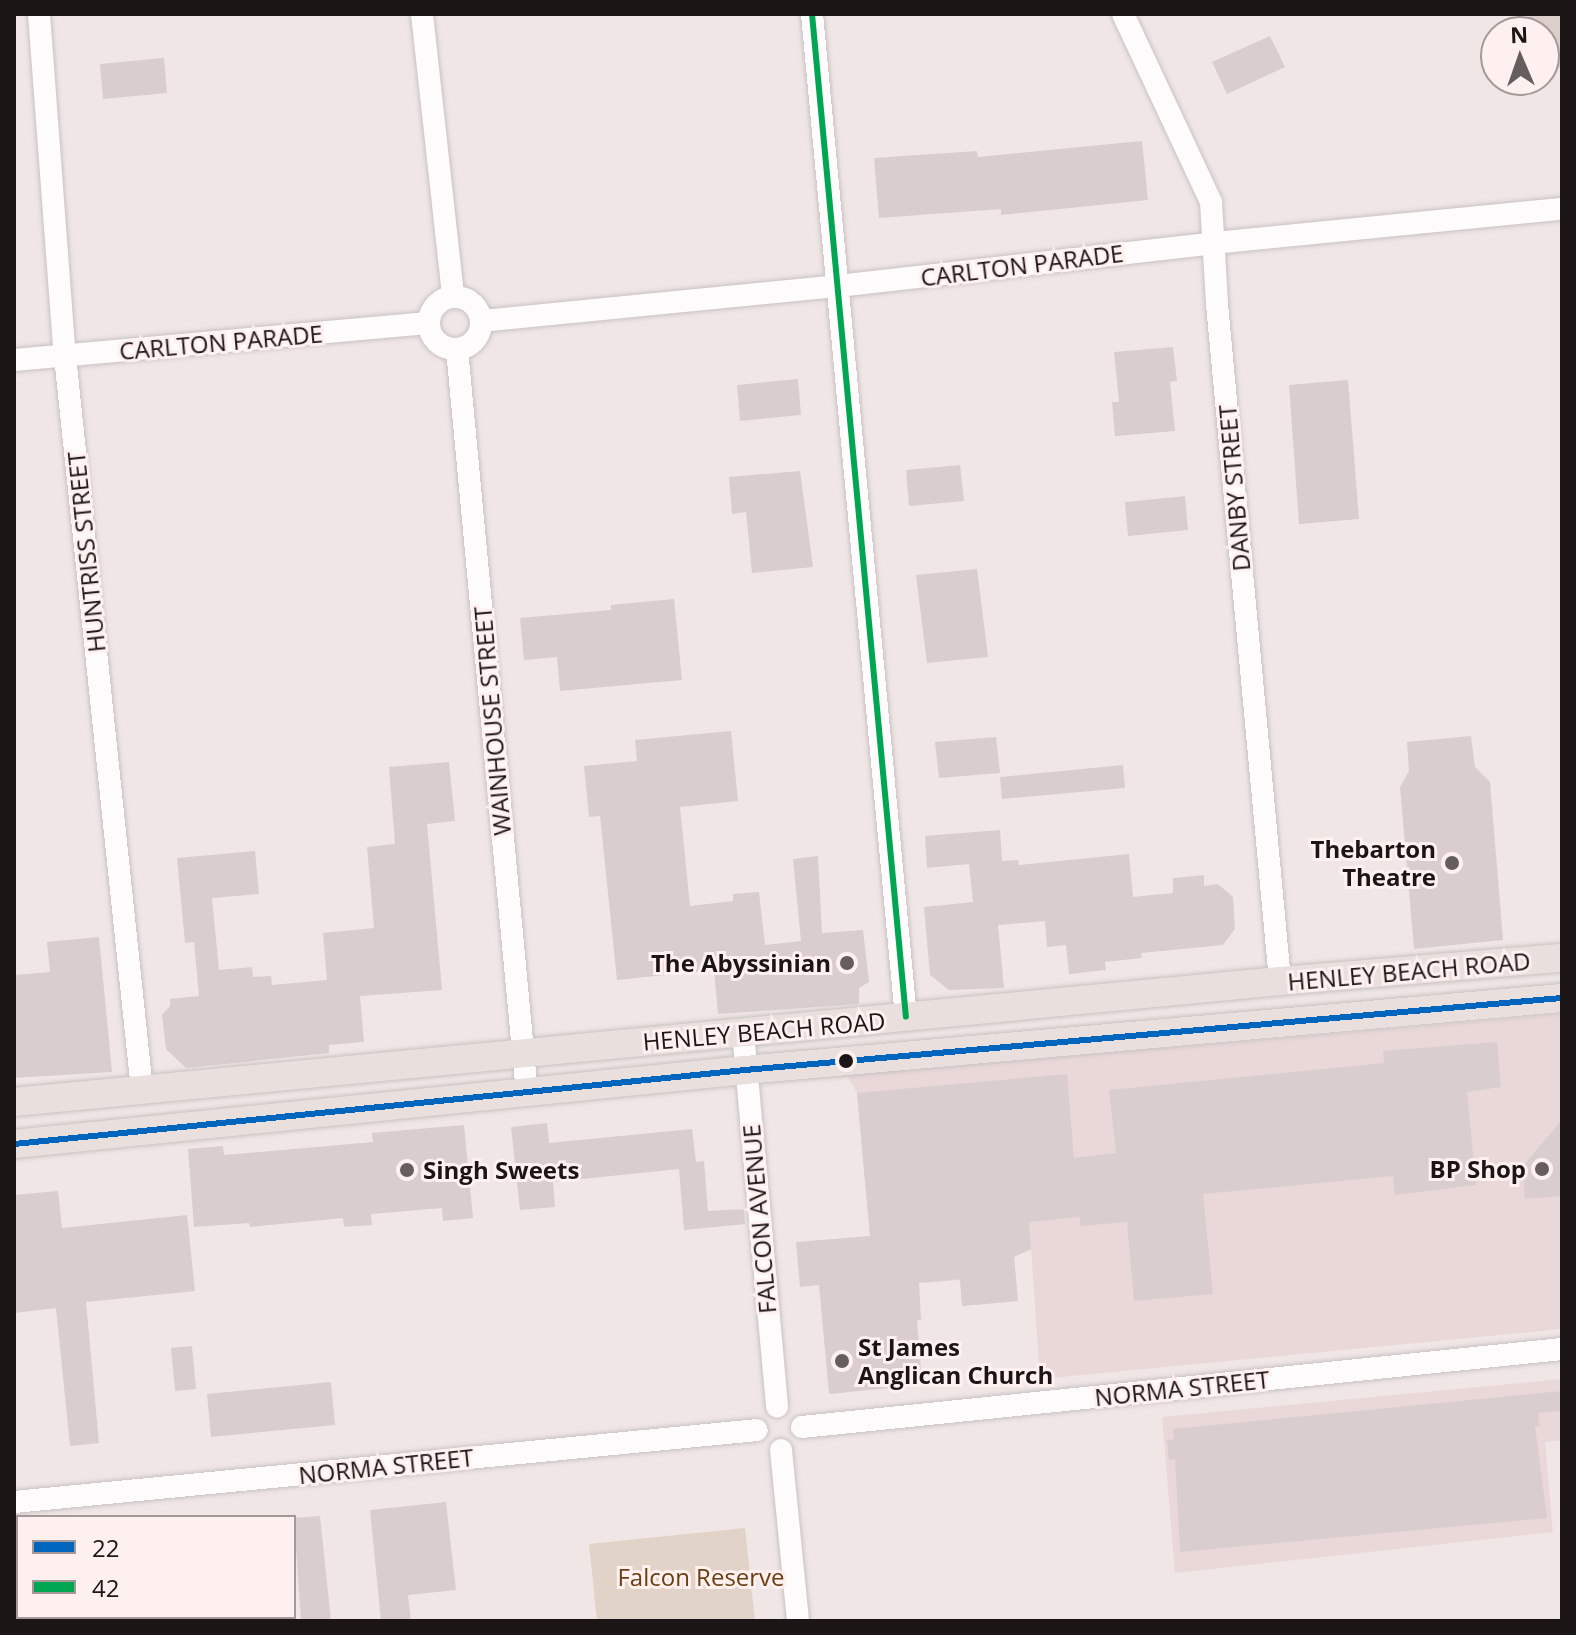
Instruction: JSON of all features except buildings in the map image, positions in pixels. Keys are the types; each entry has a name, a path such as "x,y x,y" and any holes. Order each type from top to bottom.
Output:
{"highway":[{"path":"1547,14 1562,50"}],"main road":[{"path":"1525,961 1562,945"},
{"name":"HENLEY BEACH ROAD","path":"14,1102 1280,981 1562,958"},
{"name":"HENLEY BEACH ROAD","path":"14,1144 745,1070 1562,998"}],"street":[{"name":"HUNTRISS STREET","path":"39,14 65,356 142,1090"},
{"path":"422,14 453,296"},
{"path":"812,14 906,1017"},
{"name":"DANBY STREET","path":"1123,14 1211,202 1280,981"},
{"name":"CARLTON PARADE","path":"481,321 1562,209"},
{"path":"453,296 466,299 477,308 481,321 479,334 470,345 457,349 443,347 432,337 428,323 431,310 440,301 453,296"},
{"name":"CARLTON PARADE","path":"14,360 428,323"},
{"name":"WAINHOUSE STREET","path":"457,349 527,1093"},
{"name":"FALCON AVENUE","path":"743,1032 777,1406"},
{"name":"NORMA STREET","path":"802,1427 1562,1349"},
{"path":"777,1406 796,1413 802,1427 794,1445 781,1450 768,1447 757,1430 760,1417 777,1406"},
{"name":"NORMA STREET","path":"14,1502 757,1430"},
{"path":"781,1450 798,1621"}],"shaded area":[{"path":"1562,1014 1562,1329 1040,1379 1031,1249 1014,1257 1018,1301 962,1306 960,1280 921,1283 916,1232 870,1236 857,1093 847,1075"},
{"path":"1562,1379 1562,1440 1545,1442 1553,1532 1175,1573 1162,1417"}],"green space":[{"name":"Falcon Reserve","path":"745,1528 755,1621 597,1621 589,1544"}],"transit line":[{"name":"42","path":"812,14 906,1017"},
{"name":"22","path":"14,1144 745,1070 1562,998"}],"place":[{"name":"Thebarton Theatre","path":"1452,863"},
{"name":"The Abyssinian","path":"847,963"},
{"name":"BP Shop","path":"1542,1169"},
{"name":"Singh Sweets","path":"407,1170"},
{"name":"St James Anglican Church","path":"842,1361"}]}
